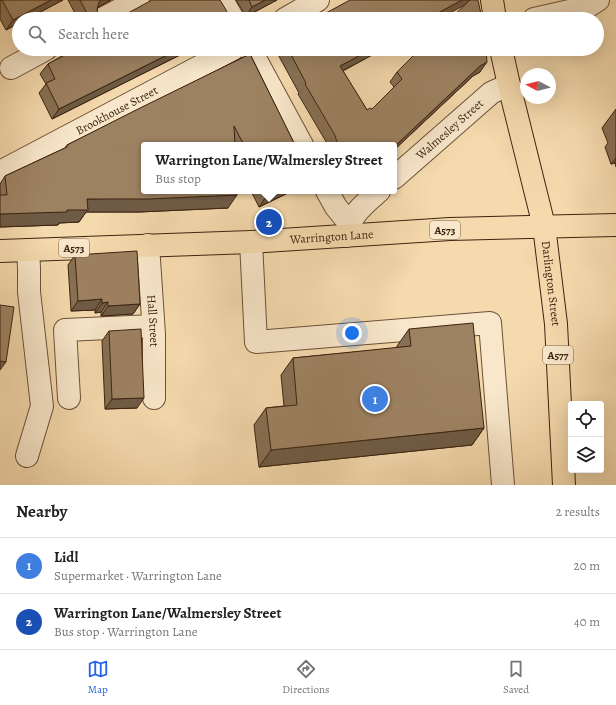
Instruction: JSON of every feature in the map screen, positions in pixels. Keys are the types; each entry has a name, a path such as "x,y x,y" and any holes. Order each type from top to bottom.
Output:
{"main road":[{"path":"492,0 494,12"},
{"name":"A577","path":"503,56 544,226"},
{"name":"A573","path":"544,226 616,225"},
{"name":"Warrington Lane","path":"0,251 251,242 348,230 544,226"},
{"name":"Darlington Street","path":"544,226 556,324 564,485"}],"street":[{"path":"115,12 138,0"},
{"path":"222,0 229,12"},
{"path":"297,12 318,0"},
{"path":"568,12 587,8 598,0"},
{"path":"11,68 33,56"},
{"name":"Brookhouse Street","path":"0,172 220,56"},
{"path":"254,56 300,142"},
{"name":"Walmesley Street","path":"397,175 491,93 509,85"},
{"path":"329,194 348,230"},
{"path":"348,230 355,214 375,194"},
{"path":"251,242 256,342 490,323 503,485"},
{"name":"Hall Street","path":"148,245 153,326 154,398"},
{"path":"27,456 42,406 29,292 28,250"},
{"path":"69,398 65,330 153,326"}],"building":[{"path":"2,0 51,0 28,12 12,12 12,18"},
{"path":"80,0 101,0 97,9 98,12 86,12"},
{"path":"152,0 220,0 227,12 130,12"},
{"path":"249,0 265,0 252,7"},
{"path":"350,0 462,0 440,12 328,12"},
{"path":"470,0 478,0 481,12 457,12"},
{"path":"63,56 165,56 59,109 46,83 55,79 48,64"},
{"path":"246,56 251,56 294,142 242,142 234,126 235,142 141,142 141,194 237,195 148,199 87,199 88,210 0,214 0,195 7,195 5,176 67,147 67,145"},
{"path":"292,56 359,56 340,66 367,110 370,108 372,109 402,79 397,72 413,56 487,56 487,62 480,66 397,144 397,142 338,142 305,84 306,83"},
{"path":"137,251 140,304 108,306 108,302 102,303 102,299 78,301 75,255"},
{"path":"0,305 14,307 6,362 0,361"},
{"path":"473,323 484,428 271,450 266,408 297,405 293,358 411,346 409,329"},
{"path":"141,329 144,398 112,399 109,331"}],"place":[{"name":"Warrington Lane/Walmersley Street","path":"269,222"},
{"name":"Lidl","path":"375,399"}]}
